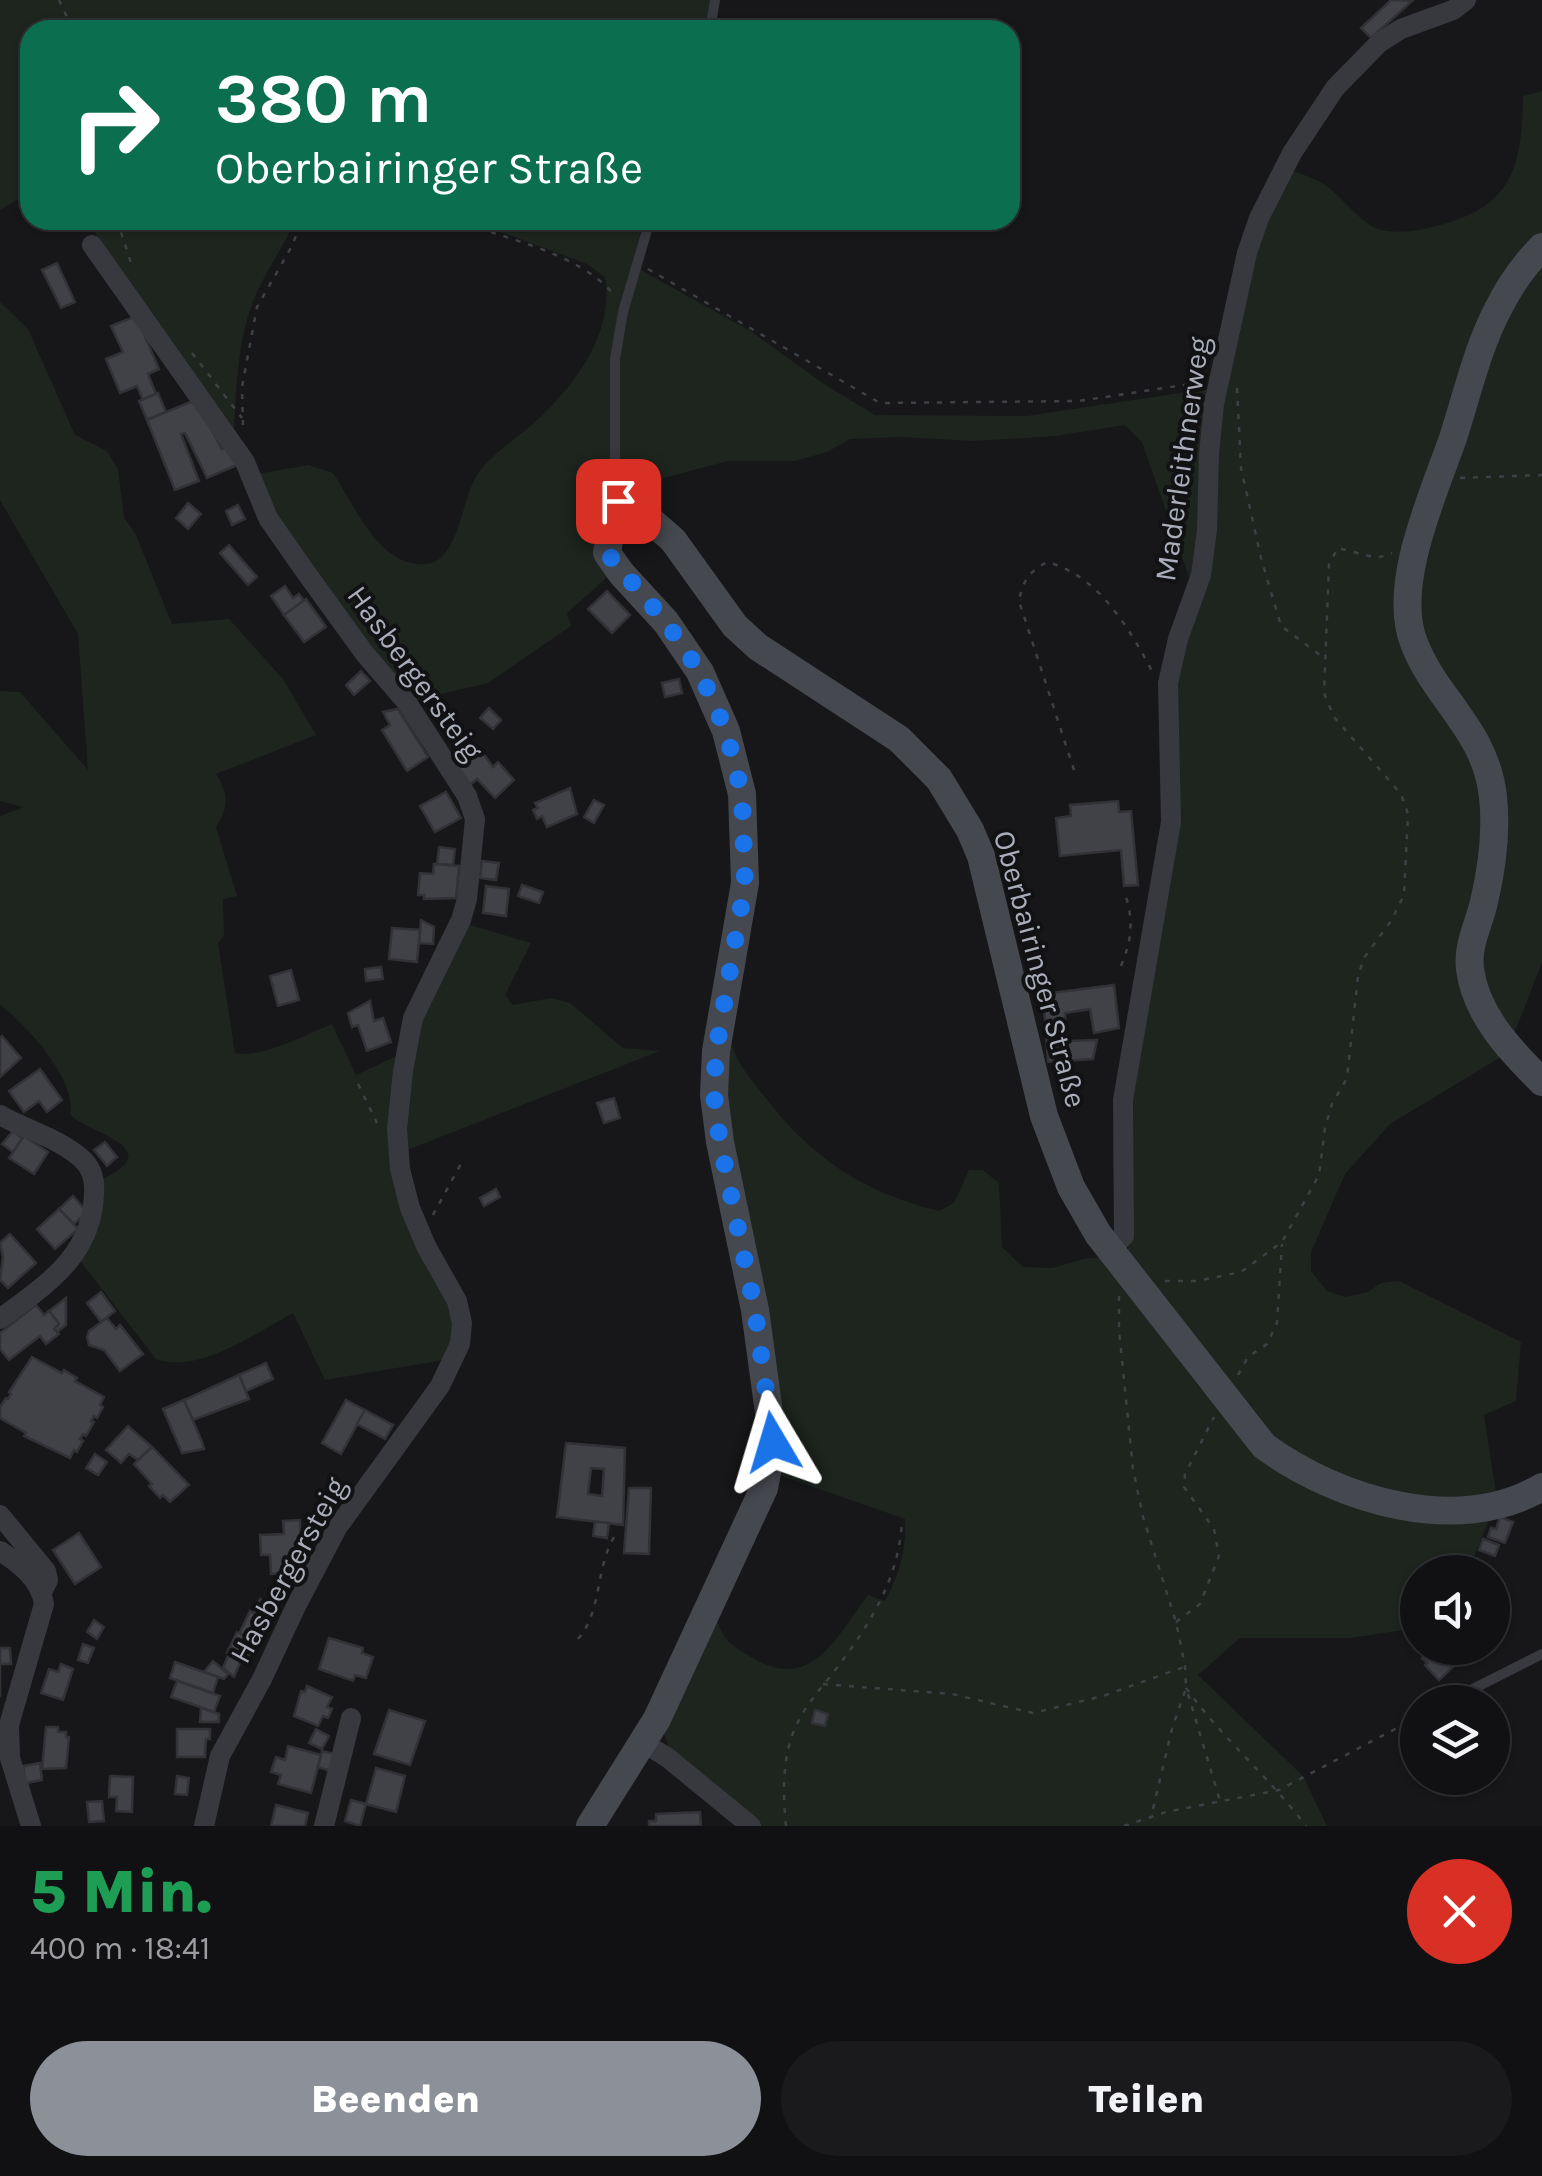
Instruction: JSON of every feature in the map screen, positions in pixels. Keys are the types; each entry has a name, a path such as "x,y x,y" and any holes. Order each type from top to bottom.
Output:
{"street":[{"name":"Maderleithnerweg","path":"1123,1266 1123,1100 1171,822 1171,663 1205,554 1210,426 1228,382 1247,253 1259,218 1335,88 1379,43 1400,30 1453,10 1466,0"},
{"name":"Hasbergersteig","path":"92,246 245,462 268,518 306,574 408,704 472,807 475,839 467,899 452,942 417,1009 403,1071 398,1152 410,1208 457,1301 462,1323 460,1344 440,1386 338,1528 296,1606 220,1756 204,1826"},
{"path":"1542,247 1498,309 1421,526 1411,574 1412,641 1471,730 1484,755 1493,794 1491,868 1471,941 1469,966 1476,995 1510,1050 1542,1082"},
{"name":"Oberbairinger Straße","path":"624,518 638,516 662,528 735,626 784,666 899,739 920,758 956,804 981,856 1044,1116 1071,1187 1123,1266 1264,1446 1287,1463 1360,1493 1428,1509 1502,1506 1542,1487"},
{"path":"590,1826 644,1743 764,1488 773,1442 755,1310 714,1095 716,1051 745,884 742,794 726,731 700,672 666,622 607,553 610,534 624,518"},
{"path":"0,1114 70,1150 91,1170 95,1186 90,1225 73,1259 0,1319"},
{"path":"9,1518 46,1571 48,1580 42,1592 42,1618 16,1696 8,1734 16,1785 31,1826"},
{"path":"0,1551 16,1562 42,1592"},
{"path":"324,1826 351,1718"},
{"path":"644,1743 751,1826"}],"lane":[{"path":"624,518 618,501 615,359 623,312 647,230"},
{"path":"1481,1685 1542,1654"}],"path":[{"path":"120,230 134,275"},
{"path":"183,341 243,419 242,387 256,307 298,230"},
{"path":"481,230 577,265 600,279 623,312"},
{"path":"638,264 880,403 1078,401 1228,382 1241,468 1281,626 1325,659"},
{"path":"1438,477 1542,475"},
{"path":"1220,1801 1186,1688 1176,1622 1143,1517 1133,1469 1119,1330 1119,1290 1123,1266 1197,1282 1241,1272 1282,1242 1319,1174 1324,1128 1347,1078 1358,976 1364,958 1404,895 1408,814 1401,794 1334,716 1324,693 1329,564 1338,548 1377,558 1400,550 1421,526"},
{"path":"1074,770 1019,600 1023,582 1034,570 1047,562 1084,578 1104,598 1168,692"},
{"path":"1122,966 1132,917 1126,898"},
{"path":"358,1084 380,1128"},
{"path":"420,1232 440,1205 462,1160"},
{"path":"786,1826 783,1789 787,1752 807,1704 888,1589 902,1522"},
{"path":"578,1639 588,1626 600,1564 614,1536"},
{"path":"823,1684 952,1694 1033,1713 1103,1696 1185,1666"},
{"path":"1186,1688 1210,1723 1279,1790 1306,1826"},
{"path":"1150,1817 1186,1688"},
{"path":"1124,1826 1279,1790 1400,1726"}],"shaded area":[{"path":"0,0 711,0 708,20 20,20 20,198 0,210"},
{"path":"1542,91 1542,963 1506,1054 1390,1124 1345,1174 1311,1252 1311,1271 1327,1291 1345,1297 1368,1292 1381,1283 1399,1281 1521,1342 1516,1401 1484,1415 1497,1500 1475,1555 1400,1555 1400,1631 1350,1638 1240,1638 1198,1675 1303,1776 1327,1826 762,1826 670,1750 662,1728 717,1619 726,1638 740,1651 774,1667 791,1669 807,1665 821,1655 868,1595 885,1601 901,1562 905,1519 776,1474 726,1140 731,1006 732,1045 744,1070 798,1135 839,1168 885,1193 939,1211 954,1203 969,1170 983,1170 999,1183 1002,1247 1023,1267 1052,1268 1088,1258 1125,1257 1131,1237 1125,1137 1166,893 1172,697 1204,578 1189,577 1142,442 1125,425 1055,436 973,441 850,439 827,452 795,461 728,461 652,481 630,496 611,574 567,613 571,626 488,683 412,701 273,515 257,474 308,465 333,473 371,533 396,557 427,564 446,552 477,475 549,409 577,376 604,318 605,277 587,264 496,230 641,230 631,268 752,332 875,415 1027,416 1220,387 1247,270 1289,169 1325,185 1378,229 1417,230 1464,217 1498,194 1516,163 1523,96"},
{"path":"94,230 291,230 258,290 246,325 239,362 234,437"},
{"path":"0,302 28,329 75,435 107,451 118,469 124,517 136,535 172,624 229,619 283,679 316,735 216,774 226,801 216,827 237,896 223,899 224,936 218,943 235,1053 270,1049 332,1024 356,1075 399,1055 392,1142 454,1305 450,1359 325,1380 293,1313 208,1357 173,1362 156,1359 81,1262 100,1180 120,1168 128,1158 126,1150 70,1114 66,1085 58,1070 23,1025 0,1005 0,816 24,807 0,801 0,691 20,692 88,770 78,634 0,500"},
{"path":"467,924 531,943 505,995 513,1005 551,998 570,1003 623,1048 660,1051 402,1152 412,1037"}],"building":[{"path":"1391,0 1412,1 1371,38 1361,28"},
{"path":"57,263 75,302 61,308 42,270"},
{"path":"136,316 159,369 148,374 156,394 143,400 137,386 120,393 106,359 123,352 111,326"},
{"path":"158,393 166,412 147,420 139,401"},
{"path":"195,400 222,449 230,447 237,465 207,478 185,433 181,434 199,481 175,490 147,420"},
{"path":"188,503 201,514 188,529 176,518"},
{"path":"238,505 245,519 232,525 226,511"},
{"path":"229,545 257,577 248,585 220,553"},
{"path":"285,586 293,598 299,594 304,601 284,615 271,596"},
{"path":"607,591 630,615 612,633 588,609"},
{"path":"306,599 326,627 304,642 284,615"},
{"path":"361,671 370,681 354,695 346,685"},
{"path":"679,679 682,693 665,697 662,683"},
{"path":"489,708 501,720 493,729 480,718"},
{"path":"398,709 428,757 407,771 382,730 390,725 383,712"},
{"path":"474,746 493,767 498,762 514,780 495,798 477,779 470,785 456,766 461,763 457,758"},
{"path":"570,788 577,814 547,827 542,816 537,819 535,803"},
{"path":"446,792 461,818 435,832 420,806"},
{"path":"594,800 604,805 594,823 584,817"},
{"path":"1118,801 1119,812 1131,811 1138,885 1124,886 1121,850 1060,856 1056,818 1071,816 1070,805"},
{"path":"439,847 455,849 453,865 437,864"},
{"path":"482,861 499,863 496,880 480,878"},
{"path":"434,864 459,866 456,898 424,899 424,895 418,895 420,873 433,874"},
{"path":"522,885 543,892 539,903 518,896"},
{"path":"486,886 509,889 506,916 483,913"},
{"path":"421,920 434,927 433,944 419,943"},
{"path":"392,928 420,930 417,962 389,959"},
{"path":"381,967 383,979 366,981 365,969"},
{"path":"291,970 299,1000 278,1006 270,976"},
{"path":"1114,985 1119,1028 1094,1033 1090,1009 1065,1013 1066,1041 1097,1040 1093,1059 1048,1062 1043,994"},
{"path":"370,1001 374,1021 383,1018 391,1042 367,1051 358,1025 352,1027 348,1013"},
{"path":"0,1038 21,1058 0,1077"},
{"path":"40,1069 62,1100 47,1112 39,1101 24,1112 9,1091"},
{"path":"614,1098 620,1118 604,1123 597,1103"},
{"path":"13,1131 22,1138 13,1152 2,1144"},
{"path":"24,1136 48,1152 34,1174 9,1158"},
{"path":"105,1142 117,1157 107,1166 94,1150"},
{"path":"496,1189 500,1197 484,1206 480,1198"},
{"path":"73,1196 87,1212 74,1224 59,1209"},
{"path":"59,1209 78,1229 55,1249 37,1229"},
{"path":"10,1234 36,1263 8,1288 0,1280 0,1243"},
{"path":"101,1292 115,1311 101,1322 87,1303"},
{"path":"66,1298 66,1325 57,1332 54,1329 59,1324 49,1311"},
{"path":"36,1305 44,1315 49,1311 59,1324 54,1329 59,1334 46,1344 40,1336 9,1360 0,1349 0,1333"},
{"path":"107,1318 116,1329 120,1325 143,1354 120,1371 104,1350 89,1345 87,1337"},
{"path":"32,1357 62,1373 64,1370 104,1397 97,1418 94,1416 77,1452 74,1450 70,1458 24,1436 26,1433 0,1418 0,1407"},
{"path":"266,1363 273,1379 246,1391 239,1375"},
{"path":"239,1375 249,1399 193,1420 184,1400"},
{"path":"184,1400 204,1449 182,1453 163,1409"},
{"path":"346,1400 365,1410 341,1454 322,1443"},
{"path":"365,1410 393,1425 385,1439 357,1424"},
{"path":"128,1426 152,1447 138,1460 129,1454 121,1463 106,1450"},
{"path":"566,1443 625,1448 623,1525 557,1517","holes":["591,1468 604,1469 602,1496 588,1494"]},
{"path":"152,1447 189,1485 170,1502 163,1495 160,1498 134,1464"},
{"path":"95,1454 107,1462 98,1475 86,1468"},
{"path":"629,1488 651,1488 649,1554 624,1553"},
{"path":"1500,1517 1513,1522 1505,1543 1488,1537"},
{"path":"300,1520 301,1572 271,1574 270,1555 261,1555 260,1535 284,1534 283,1521"},
{"path":"595,1522 609,1523 607,1538 593,1536"},
{"path":"79,1533 101,1567 75,1584 53,1550"},
{"path":"1483,1539 1499,1545 1495,1555 1479,1550"},
{"path":"260,1599 272,1605 265,1619 253,1613"},
{"path":"250,1611 268,1620 261,1644 239,1634"},
{"path":"94,1620 104,1627 97,1639 87,1632"},
{"path":"237,1632 258,1643 245,1662 227,1653"},
{"path":"329,1638 363,1648 362,1653 373,1657 366,1678 355,1675 353,1681 319,1669"},
{"path":"83,1644 94,1648 88,1663 78,1660"},
{"path":"0,1648 10,1648 11,1664 0,1664"},
{"path":"229,1654 241,1660 234,1677 223,1668"},
{"path":"213,1661 228,1674 224,1679 204,1672"},
{"path":"175,1662 218,1677 213,1693 170,1678"},
{"path":"61,1664 73,1669 63,1700 41,1693 49,1669 58,1672"},
{"path":"1425,1665 1455,1665 1439,1680"},
{"path":"177,1681 220,1696 214,1712 171,1697"},
{"path":"307,1686 332,1697 327,1707 332,1709 328,1718 323,1716 318,1726 294,1716 301,1691 305,1692"},
{"path":"201,1708 219,1714 219,1722 200,1722"},
{"path":"389,1710 425,1721 410,1765 374,1754"},
{"path":"815,1710 828,1714 825,1726 812,1723"},
{"path":"46,1727 58,1727 58,1732 66,1732 69,1737 66,1768 42,1769"},
{"path":"177,1729 210,1729 205,1757 177,1757"},
{"path":"316,1729 329,1736 322,1749 309,1743"},
{"path":"288,1746 321,1755 311,1793 278,1784 281,1775 271,1772 276,1757 285,1760"},
{"path":"322,1751 334,1754 330,1771 318,1767"},
{"path":"40,1763 42,1780 26,1783 23,1766"},
{"path":"376,1768 405,1776 396,1812 366,1804"},
{"path":"110,1776 133,1777 132,1812 116,1811 117,1797 109,1797"},
{"path":"177,1776 189,1778 187,1795 175,1794"},
{"path":"351,1800 366,1804 360,1826 345,1821"},
{"path":"102,1801 104,1821 89,1822 87,1802"},
{"path":"276,1805 308,1813 305,1826 271,1826"},
{"path":"700,1812 701,1826 649,1826 649,1821 656,1821 656,1814"}],"route":[{"path":"618,501 624,518 610,534 607,553 666,622 700,672 726,731 742,794 745,884 716,1051 714,1095 755,1310 773,1442"}]}
